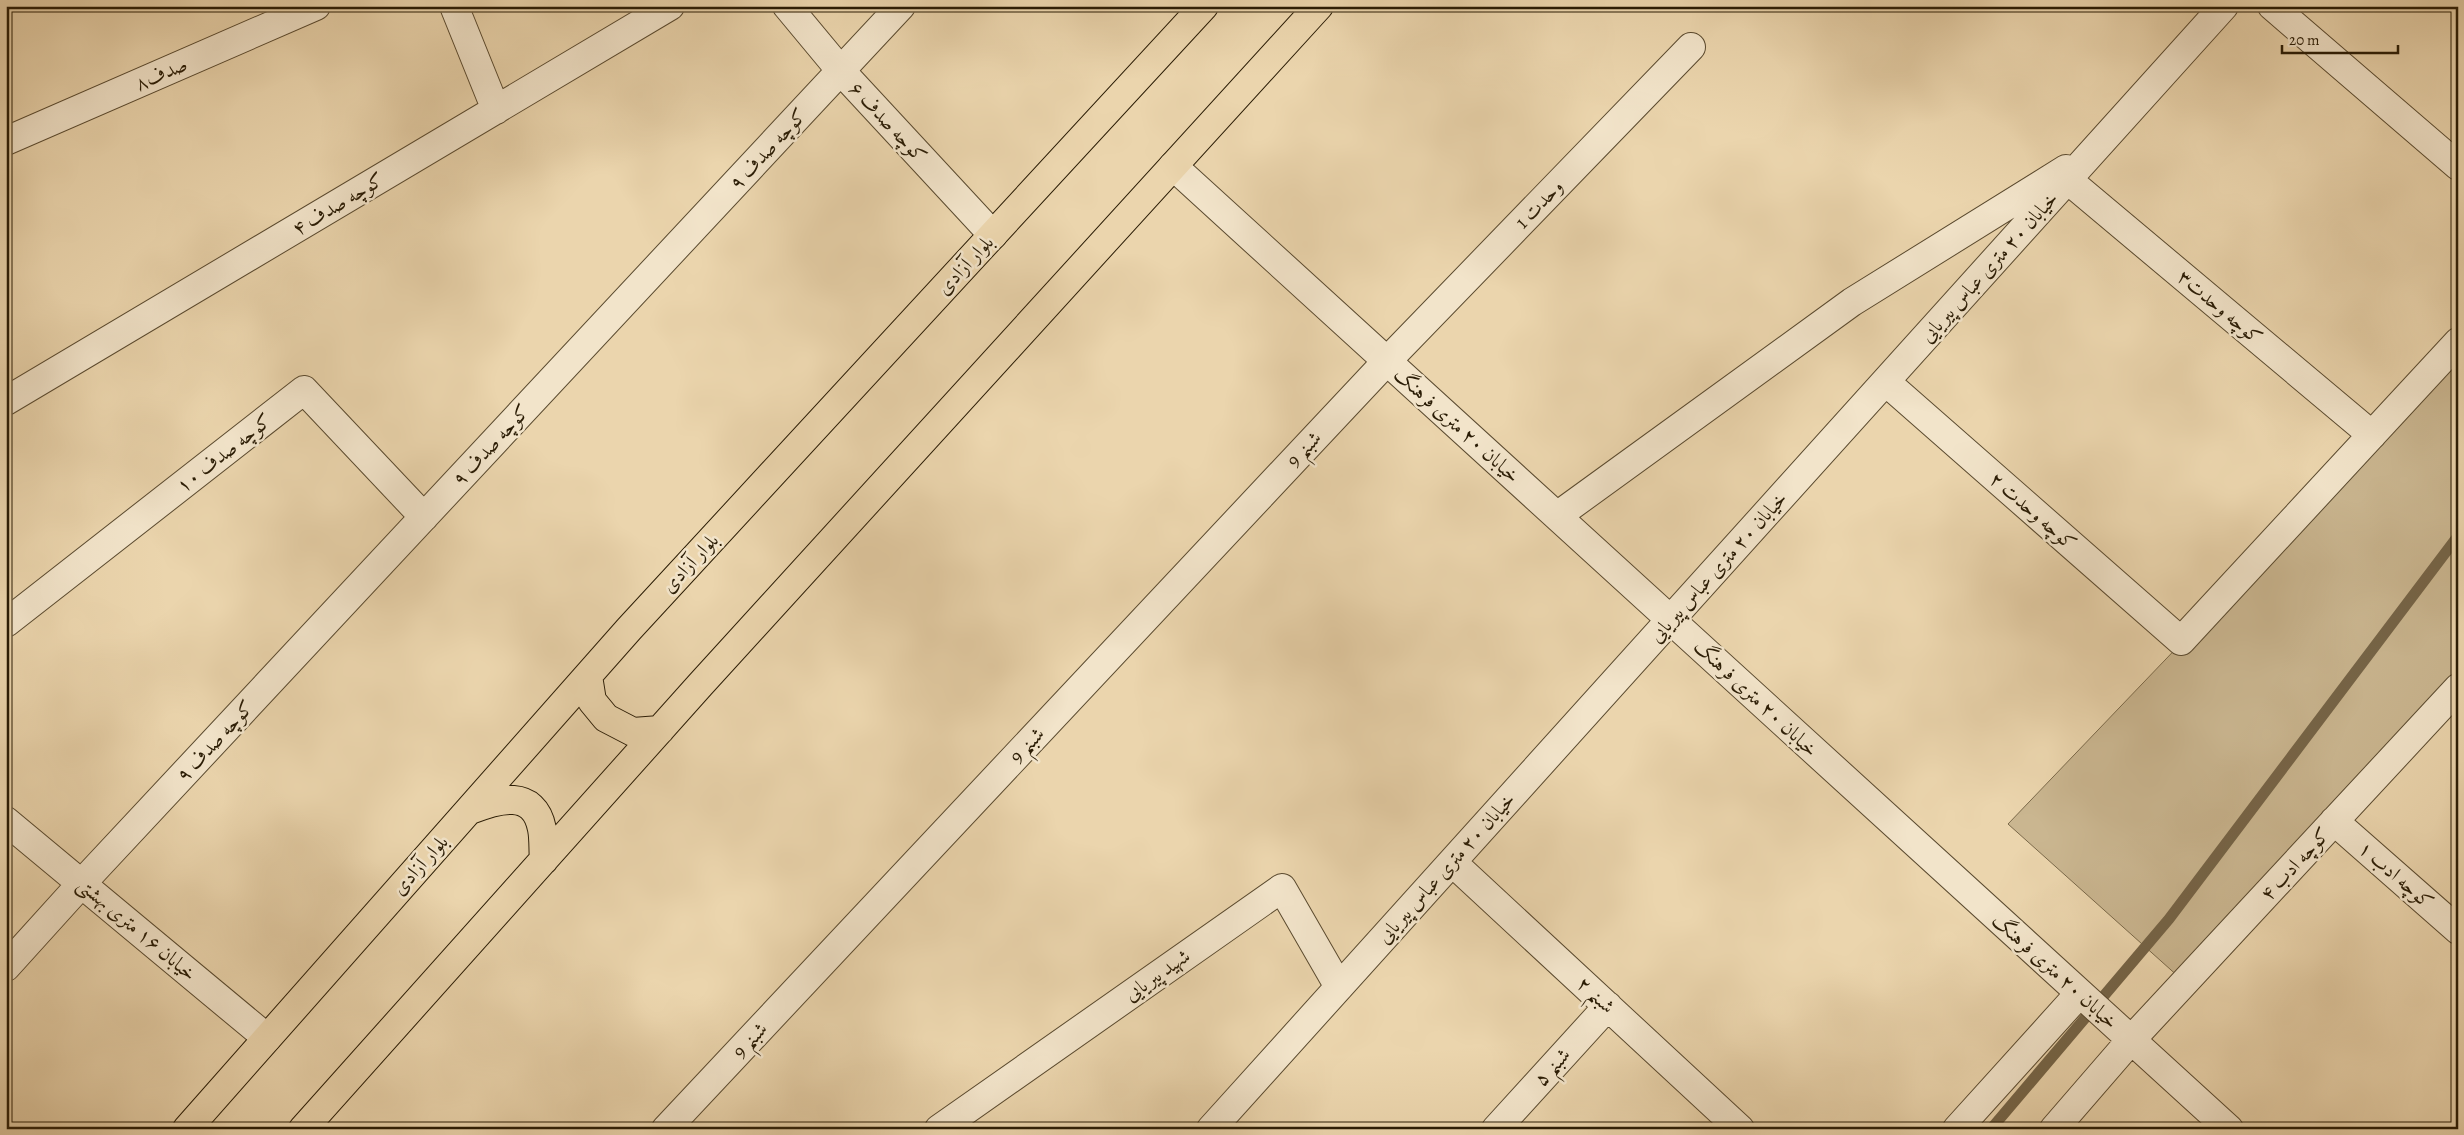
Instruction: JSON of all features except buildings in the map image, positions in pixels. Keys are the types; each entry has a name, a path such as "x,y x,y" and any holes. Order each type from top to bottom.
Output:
{"main road":[{"name":"بلوار آزادی","path":"187,1129 588,676 1204,6"},
{"path":"303,1129 660,730 1318,6"},
{"path":"588,676 592,701 606,718 634,732 660,730"},
{"path":"469,810 496,799 516,798 532,808 542,828 544,860"}],"street":[{"name":"صدف۸","path":"6,141 316,6"},
{"path":"454,6 496,110"},
{"name":"کوچه صدف ۴","path":"6,401 670,6"},
{"name":"کوچه صدف ۶","path":"787,6 840,71 993,235"},
{"name":"کوچه صدف ۹","path":"6,967 82,883 901,6"},
{"name":"خیابان ۲۰ متری عباس پیریایی","path":"1211,1129 2224,6"},
{"path":"2272,6 2458,166"},
{"name":"وحدت 1","path":"1387,361 1691,47"},
{"path":"1557,516 1852,302 2093,151"},
{"name":"خیابان ۲۰ متری فرهنگ","path":"1173,166 2229,1129"},
{"name":"کوچه وحدت۳","path":"2068,180 2372,435"},
{"path":"2372,435 2458,342"},
{"name":"شبنم 9","path":"666,1129 1387,361"},
{"name":"کوچه وحدت ۲","path":"1886,382 2181,641 2372,435"},
{"name":"کوچه صدف ۱۰","path":"6,623 304,390 424,517"},
{"name":"کوچه ادب ۴","path":"2054,1129 2132,1040 2458,688"},
{"name":"خیابان ۱۶ متری بهشتی","path":"6,821 267,1038"},
{"name":"کوچه ادب ۱","path":"2334,821 2458,930"},
{"name":"شبنم ۲","path":"1452,862 1740,1129"},
{"name":"شهید پیریایی","path":"939,1129 1282,888 1339,987"},
{"path":"1957,1129 2079,994"},
{"name":"شبنم ۵","path":"1496,1129 1608,1006"}],"shaded area":[{"path":"2458,354 2458,679 2190,987 2008,824"}],"waterway":[{"path":"1991,1129 2169,919 2458,536"}]}
